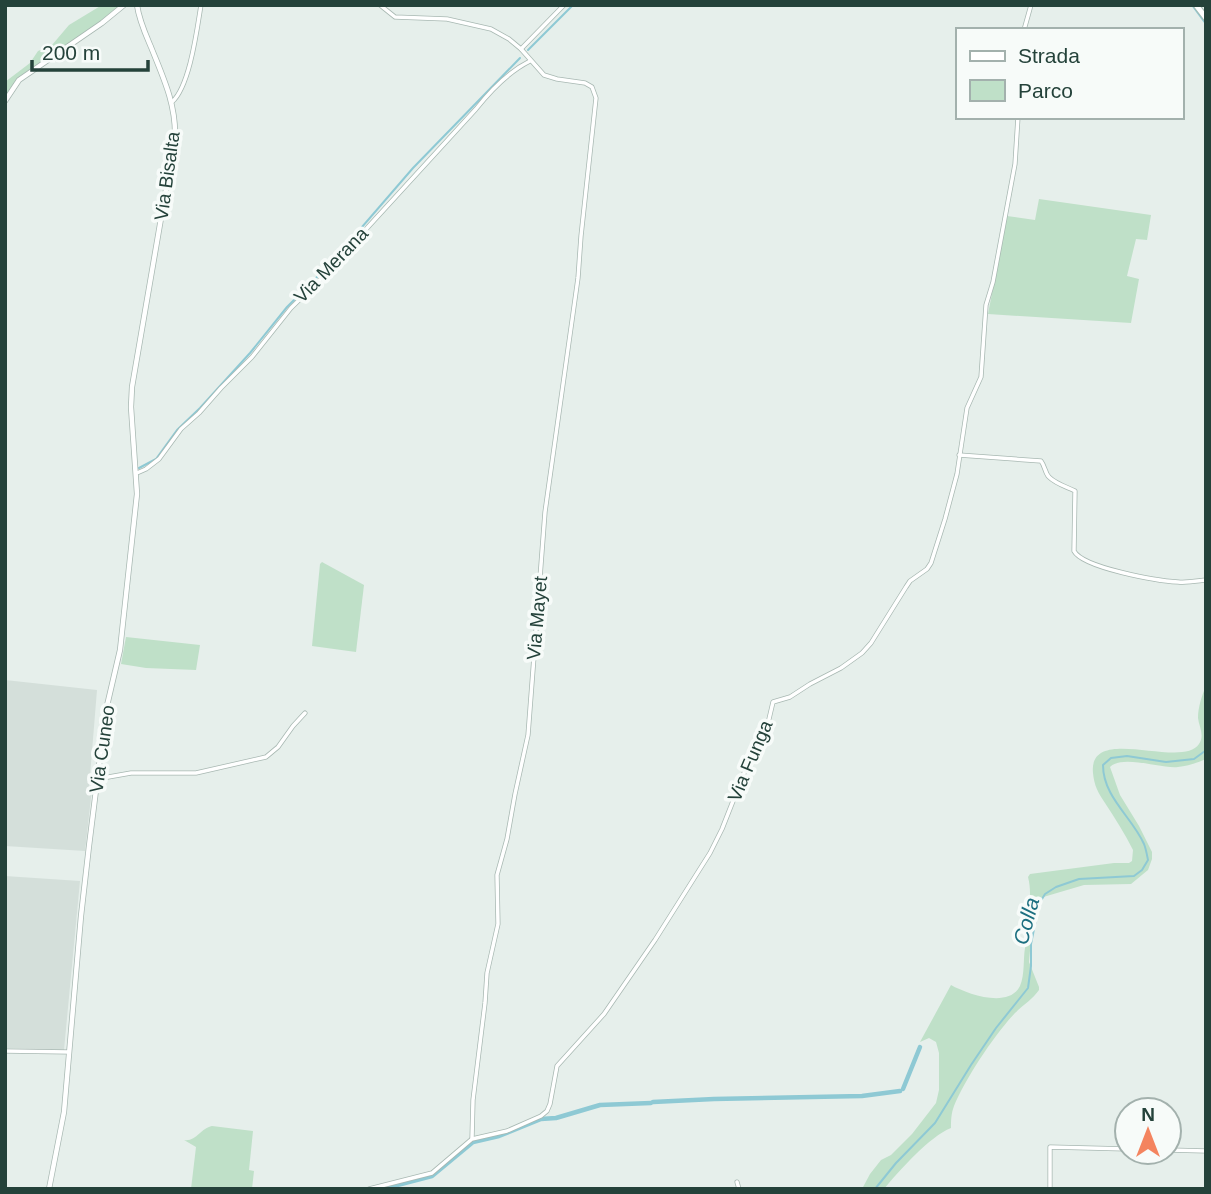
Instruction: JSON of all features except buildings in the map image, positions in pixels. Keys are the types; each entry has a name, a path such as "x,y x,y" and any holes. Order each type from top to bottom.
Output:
{"main road":[{"path":"1196,5 1206,18"}],"street":[{"path":"5,101 19,80 124,5"},
{"name":"Via Bisalta","path":"137,5 142,27 175,116 175,137 145,310"},
{"path":"172,102 179,93 190,65 201,5"},
{"path":"380,5 395,18 447,19 481,26 503,35 521,49 530,61"},
{"path":"521,49 564,5"},
{"path":"1025,28 1031,5"},
{"name":"Via Mayet","path":"471,1139 487,972 498,924 497,875 528,735 545,512 578,278 596,94 592,87 585,83 544,75 530,61"},
{"name":"Via Merana","path":"137,473 159,459 181,429 253,357 291,307 339,261 490,91 512,71 530,61"},
{"name":"Via Funga","path":"369,1189 432,1173 471,1139 507,1130 547,1111 557,1066 604,1014 655,940 709,853 722,829 748,763 765,736 773,702 790,697 862,653 910,581 929,567 957,474 967,408 981,377 986,305 993,282 1014,164 1018,119"},
{"name":"Via Cuneo","path":"49,1189 64,1112 81,916 97,779 106,710 121,639 137,494 131,407 145,310"},
{"path":"960,455 1041,461 1050,478 1076,491 1074,551 1084,560 1099,566 1181,583 1206,580"},
{"path":"97,779 131,773 196,773 266,757 278,747 305,713"},
{"path":"5,1051 69,1052"},
{"path":"1050,1189 1050,1147 1113,1149"},
{"path":"1183,1150 1206,1151"},
{"path":"737,1182 739,1189"}],"shaded area":[{"path":"5,680 97,690 89,788 92,789 85,851 5,846"},
{"path":"5,876 80,881 64,1050 5,1048"}],"green space":[{"path":"102,5 120,5 95,26 20,76 5,97 5,82 30,63 38,51 52,45 69,25"},
{"path":"1039,199 1151,215 1147,240 1136,239 1127,276 1139,279 1131,323 988,314 1007,216 1035,220"},
{"path":"322,562 364,585 356,652 312,646"},
{"path":"126,637 200,645 196,670 121,664"},
{"path":"1206,686 1206,759 1178,767 1124,762 1110,767 1120,795 1152,852 1148,870 1131,884 1084,885 1040,898 1033,916 1029,962 1039,990 1007,1022 981,1057 954,1106 951,1128 925,1146 884,1189 862,1189 881,1160 891,1155 912,1134 936,1103 939,1090 939,1053 936,1042 929,1038 920,1042 951,985 987,998 1007,997 1015,993 1020,986 1027,934 1030,874 1132,861 1133,850 1095,785 1095,758 1105,751 1120,749 1189,751 1201,741 1198,714"},
{"path":"212,1126 253,1131 249,1170 254,1171 252,1189 191,1189 196,1147 184,1140 192,1139"}],"waterway":[{"path":"528,50 573,5"},
{"path":"1192,5 1206,24"},
{"path":"139,468 156,459 177,430 250,353 287,307 330,264 413,168 520,58"},
{"name":"Colla","path":"875,1189 935,1123 996,1028 1028,988 1031,944 1039,904 1045,894 1079,879 1134,876 1148,860 1139,834 1108,787 1103,765 1111,758 1127,756 1166,762 1194,759 1206,748"},
{"path":"903,1089 920,1047"},
{"path":"653,1102 862,1096 900,1091"},
{"path":"382,1189 432,1176 473,1142 499,1136 541,1119 556,1118 600,1105 651,1103"}]}
